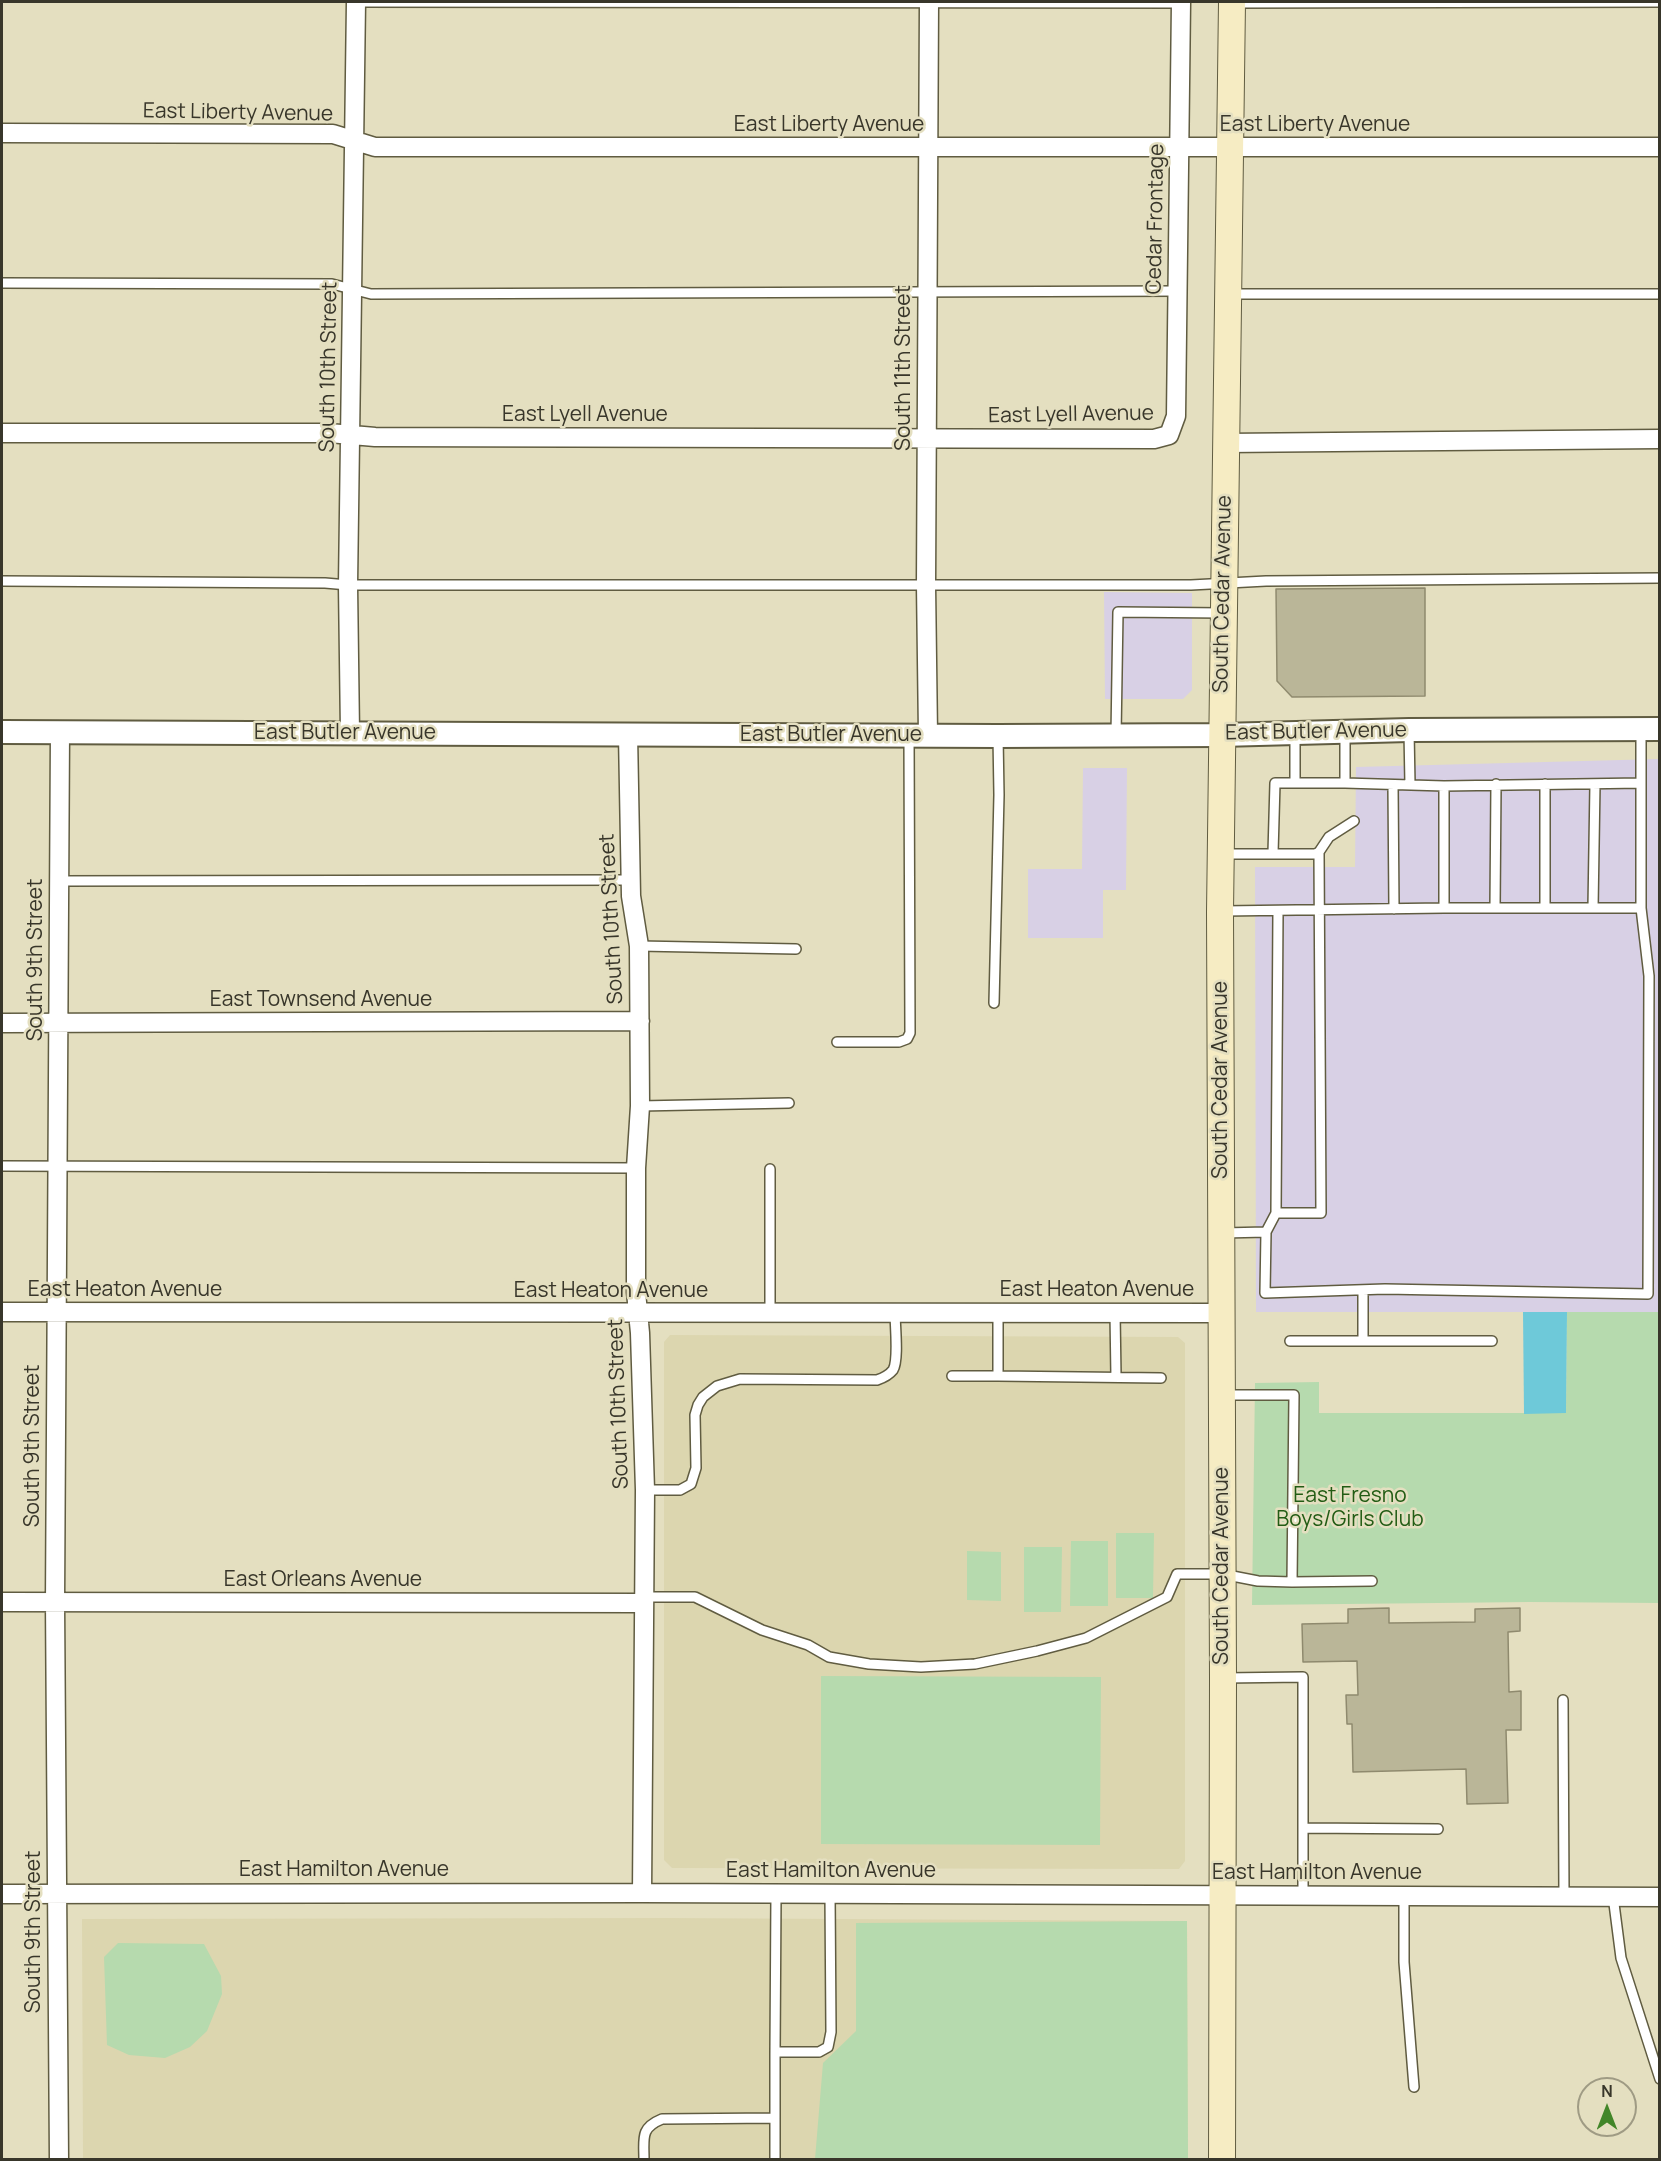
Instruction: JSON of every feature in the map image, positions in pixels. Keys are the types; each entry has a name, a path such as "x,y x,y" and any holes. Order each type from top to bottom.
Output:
{"main road":[{"name":"South Cedar Avenue","path":"1222,2160 1220,855 1232,2"}],"street":[{"name":"South 10th Street","path":"350,733 348,585 356,2"},
{"name":"South 11th Street","path":"918,735 926,585 929,2"},
{"name":"Cedar Frontage","path":"1169,435 1176,416 1181,2"},
{"name":"East Liberty Avenue","path":"2,133 333,134 375,147 1659,147"},
{"name":"East Lyell Avenue","path":"2,433 399,437 1154,439 1169,435"},
{"path":"1225,443 1659,439"},
{"name":"East Butler Avenue","path":"2,732 998,736 1650,729"},
{"name":"South 9th Street","path":"59,2160 55,1602 60,732"},
{"name":"South 10th Street","path":"628,734 630,880 639,946 640,1021 640,1106 636,1168 638,1313 645,1490 642,1893"},
{"name":"East Townsend Avenue","path":"2,1023 640,1021"},
{"name":"East Heaton Avenue","path":"2,1312 1221,1313"},
{"name":"East Orleans Avenue","path":"2,1602 644,1600"},
{"name":"East Hamilton Avenue","path":"2,1894 1221,1894 1659,1897"}],"lane":[{"path":"356,2 1181,2"},
{"path":"1232,2 1659,2"},
{"path":"2,283 332,284 371,294 1178,291"},
{"path":"1228,294 1659,294"},
{"path":"2,580 348,585 926,585 1223,584 1278,581 1659,578"},
{"path":"1116,735 1118,612 1223,613"},
{"path":"1278,910 1276,1214 1266,1232 1265,1293 1363,1290 1647,1294 1649,976 1641,908 1641,783 1650,729"},
{"path":"1409,730 1410,785"},
{"path":"1345,731 1345,783"},
{"path":"1295,732 1295,783"},
{"path":"837,1042 899,1042 907,1040 910,1033 918,735"},
{"path":"994,1003 999,795 998,736"},
{"path":"1273,853 1275,783 1444,786 1641,783"},
{"path":"1495,908 1496,784"},
{"path":"1545,784 1545,908"},
{"path":"1593,908 1595,784"},
{"path":"1393,785 1394,909"},
{"path":"1444,786 1444,908"},
{"path":"1276,1214 1321,1214 1319,852 1329,837 1354,821"},
{"path":"1220,855 1273,853 1310,855 1319,852"},
{"path":"59,881 630,880"},
{"path":"1220,912 1444,908 1641,908"},
{"path":"639,946 796,949"},
{"path":"640,1106 789,1103"},
{"path":"2,1166 636,1168"},
{"path":"770,1169 770,1312"},
{"path":"1221,1233 1266,1232"},
{"path":"1363,1290 1363,1340"},
{"path":"645,1490 680,1490 691,1484 696,1468 695,1415 703,1397 717,1386 740,1379 877,1380 884,1378 892,1372 896,1362 895,1312"},
{"path":"998,1312 998,1376"},
{"path":"1115,1313 1116,1377"},
{"path":"1290,1341 1492,1341"},
{"path":"952,1376 1161,1378"},
{"path":"1221,1395 1294,1395 1292,1582"},
{"path":"644,1600 695,1597 762,1630 808,1645 829,1657 869,1664 921,1666 975,1664 1086,1638 1167,1597 1177,1574 1222,1574 1258,1581 1372,1581"},
{"path":"1223,1678 1303,1677 1304,1895"},
{"path":"1563,1700 1564,1896"},
{"path":"1303,1828 1438,1829"},
{"path":"775,2160 776,1894"},
{"path":"775,2052 819,2052 828,2047 831,2032 830,1894"},
{"path":"1404,1896 1404,1962 1414,2087"},
{"path":"1613,1896 1621,1958 1659,2079"},
{"path":"644,2160 644,2133 650,2124 662,2119 775,2118"}],"shaded area":[{"path":"1104,592 1192,593 1192,690 1183,699 1105,699"},
{"path":"1659,759 1659,1312 1256,1312 1255,867 1355,867 1356,767"},
{"path":"1083,768 1127,768 1126,890 1103,890 1103,938 1028,938 1028,869 1082,869"},
{"path":"670,1335 1178,1337 1185,1343 1185,1861 1179,1869 672,1868 664,1860 664,1342"},
{"path":"666,1918 1187,1921 1188,2159 83,2159 82,1919"}],"green space":[{"name":"East Fresno Boys/Girls Club","path":"1567,1312 1659,1312 1659,1603 1252,1605 1255,1383 1319,1382 1319,1413 1566,1413"},
{"path":"1116,1533 1154,1533 1153,1598 1116,1598"},
{"path":"1071,1541 1108,1541 1108,1606 1070,1606"},
{"path":"1024,1547 1062,1547 1061,1612 1024,1612"},
{"path":"967,1551 1001,1552 1001,1601 967,1600"},
{"path":"821,1676 1101,1677 1100,1845 821,1844"},
{"path":"1187,1921 1188,2159 815,2159 823,2063 856,2031 856,1923"},
{"path":"118,1943 204,1944 221,1976 222,1994 207,2031 190,2047 165,2058 129,2055 107,2045 104,1957"}],"water":[{"path":"1523,1312 1567,1312 1566,1413 1524,1414"}],"building":[{"path":"1425,588 1425,696 1292,697 1277,681 1276,589"},
{"path":"1389,1608 1389,1623 1475,1622 1475,1609 1520,1608 1520,1631 1508,1632 1509,1692 1521,1691 1521,1730 1506,1730 1508,1803 1467,1804 1466,1769 1353,1772 1352,1724 1347,1724 1346,1695 1358,1695 1357,1661 1303,1662 1302,1624 1348,1623 1348,1609"}]}
